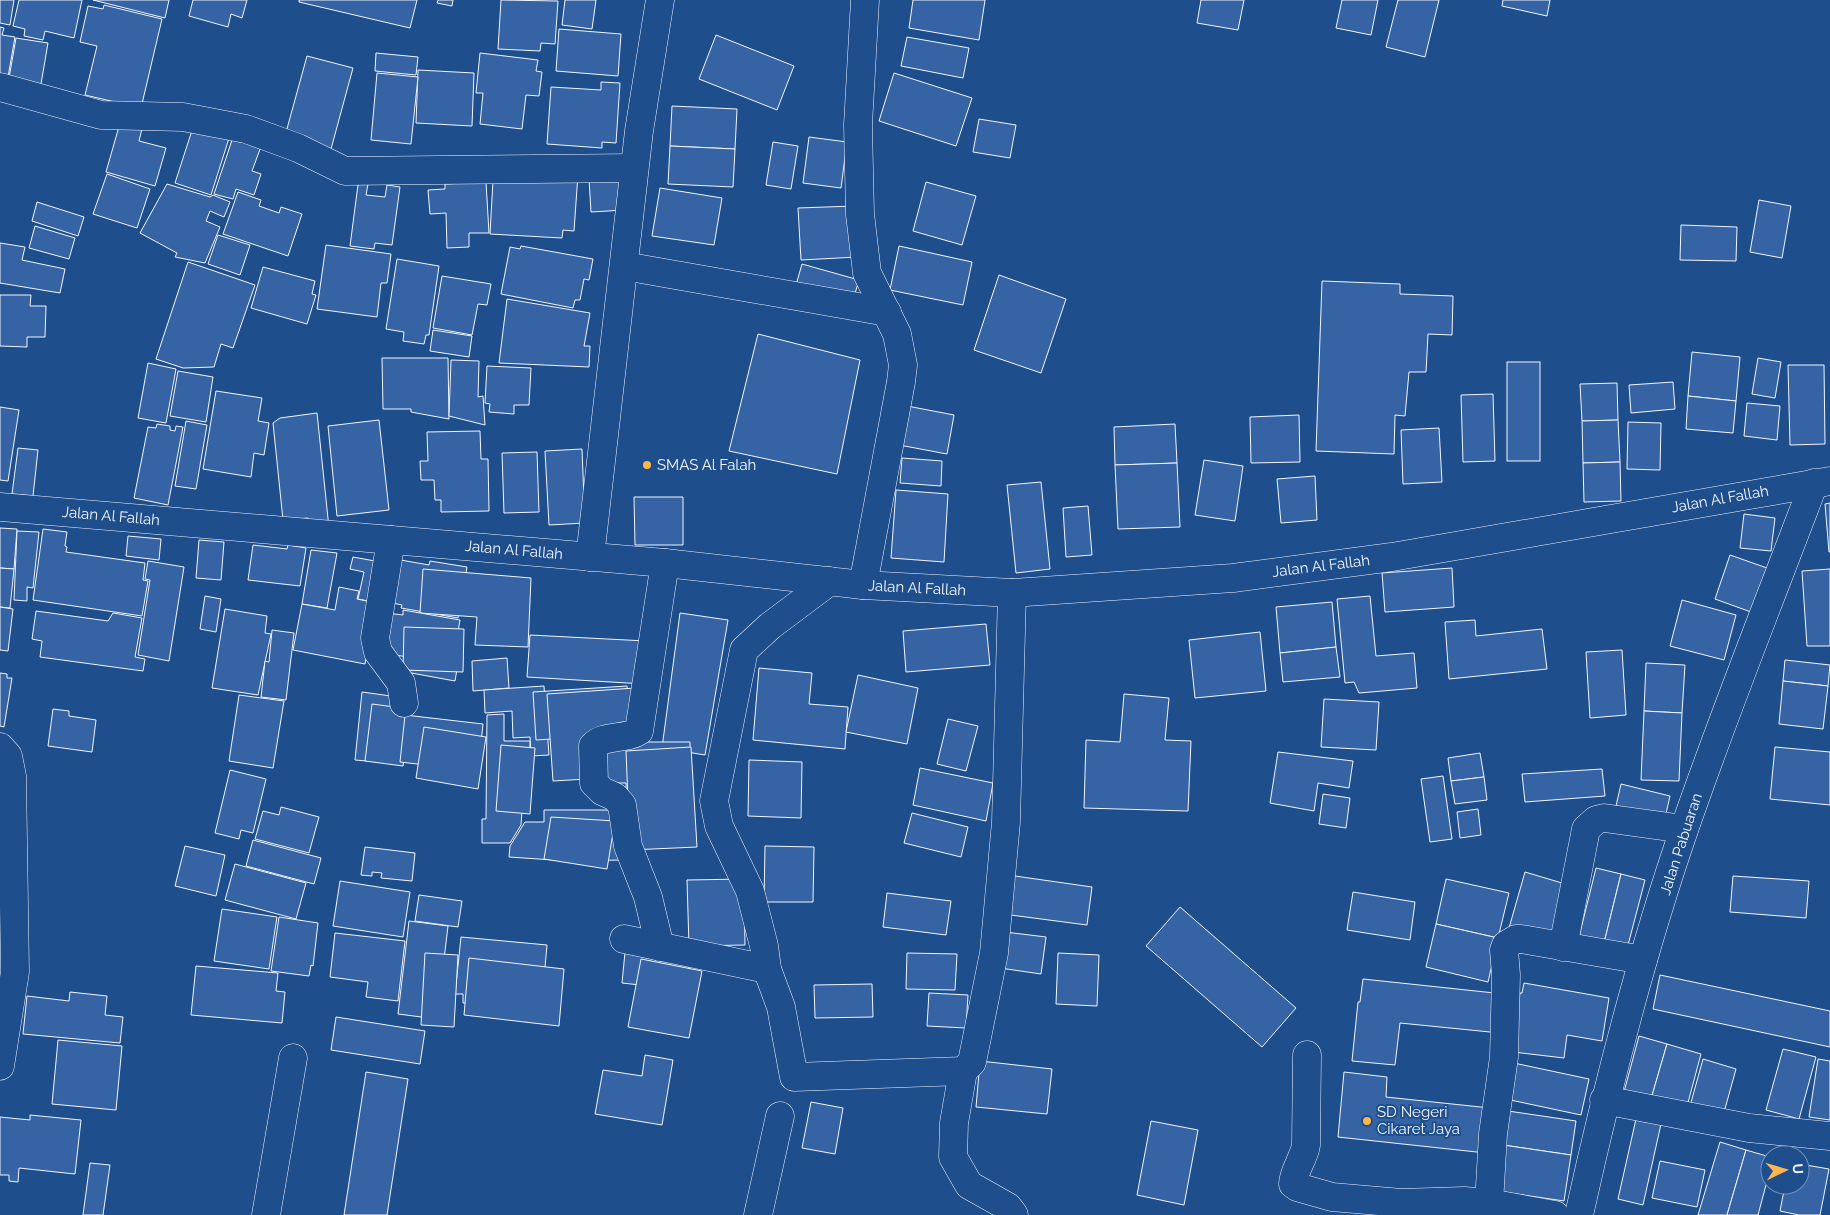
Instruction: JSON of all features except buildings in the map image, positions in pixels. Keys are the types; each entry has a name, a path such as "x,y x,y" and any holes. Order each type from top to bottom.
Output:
{"street":[{"path":"590,556 634,168 660,0"},
{"path":"863,585 903,364 897,334 867,273 860,214 858,125 865,0"},
{"path":"0,87 101,114 183,116 246,129 298,148 346,171 634,168"},
{"path":"624,266 887,312"},
{"name":"Jalan Al Fallah","path":"0,507 590,556 863,585 1012,593 1233,578 1392,557 1822,482"},
{"name":"Jalan Pabuaran","path":"1579,1215 1604,1100 1643,960 1684,828 1822,482"},
{"path":"391,540 375,638 378,652 401,683 404,703"},
{"path":"660,947 648,897 628,846 622,805 615,797 602,791 594,783 592,746 597,741 633,735 639,731 665,563"},
{"path":"830,582 770,626 744,650 714,801 720,826 750,891 768,969 780,1007 794,1077 963,1071"},
{"path":"1012,593 1006,822 994,953 974,1058 963,1071 954,1122 953,1157 969,1186 1008,1207 1014,1215"},
{"path":"0,747 8,756 12,776 15,972 0,1066"},
{"path":"1563,947 1586,829 1596,820 1604,818 1684,828"},
{"path":"1489,1202 1493,1134 1504,1057 1506,975 1504,950 1506,944 1516,938 1643,960"},
{"path":"624,939 768,969"},
{"path":"1307,1055 1306,1144 1304,1158 1293,1179 1293,1184 1332,1197 1400,1203 1489,1202 1555,1215"},
{"path":"266,1215 293,1058"},
{"path":"1604,1100 1749,1128 1830,1136"},
{"path":"758,1215 780,1116"}],"place":[{"name":"SMAS Al Falah","path":"647,465"},
{"name":"SD Negeri Cikaret Jaya","path":"1367,1121"}]}
